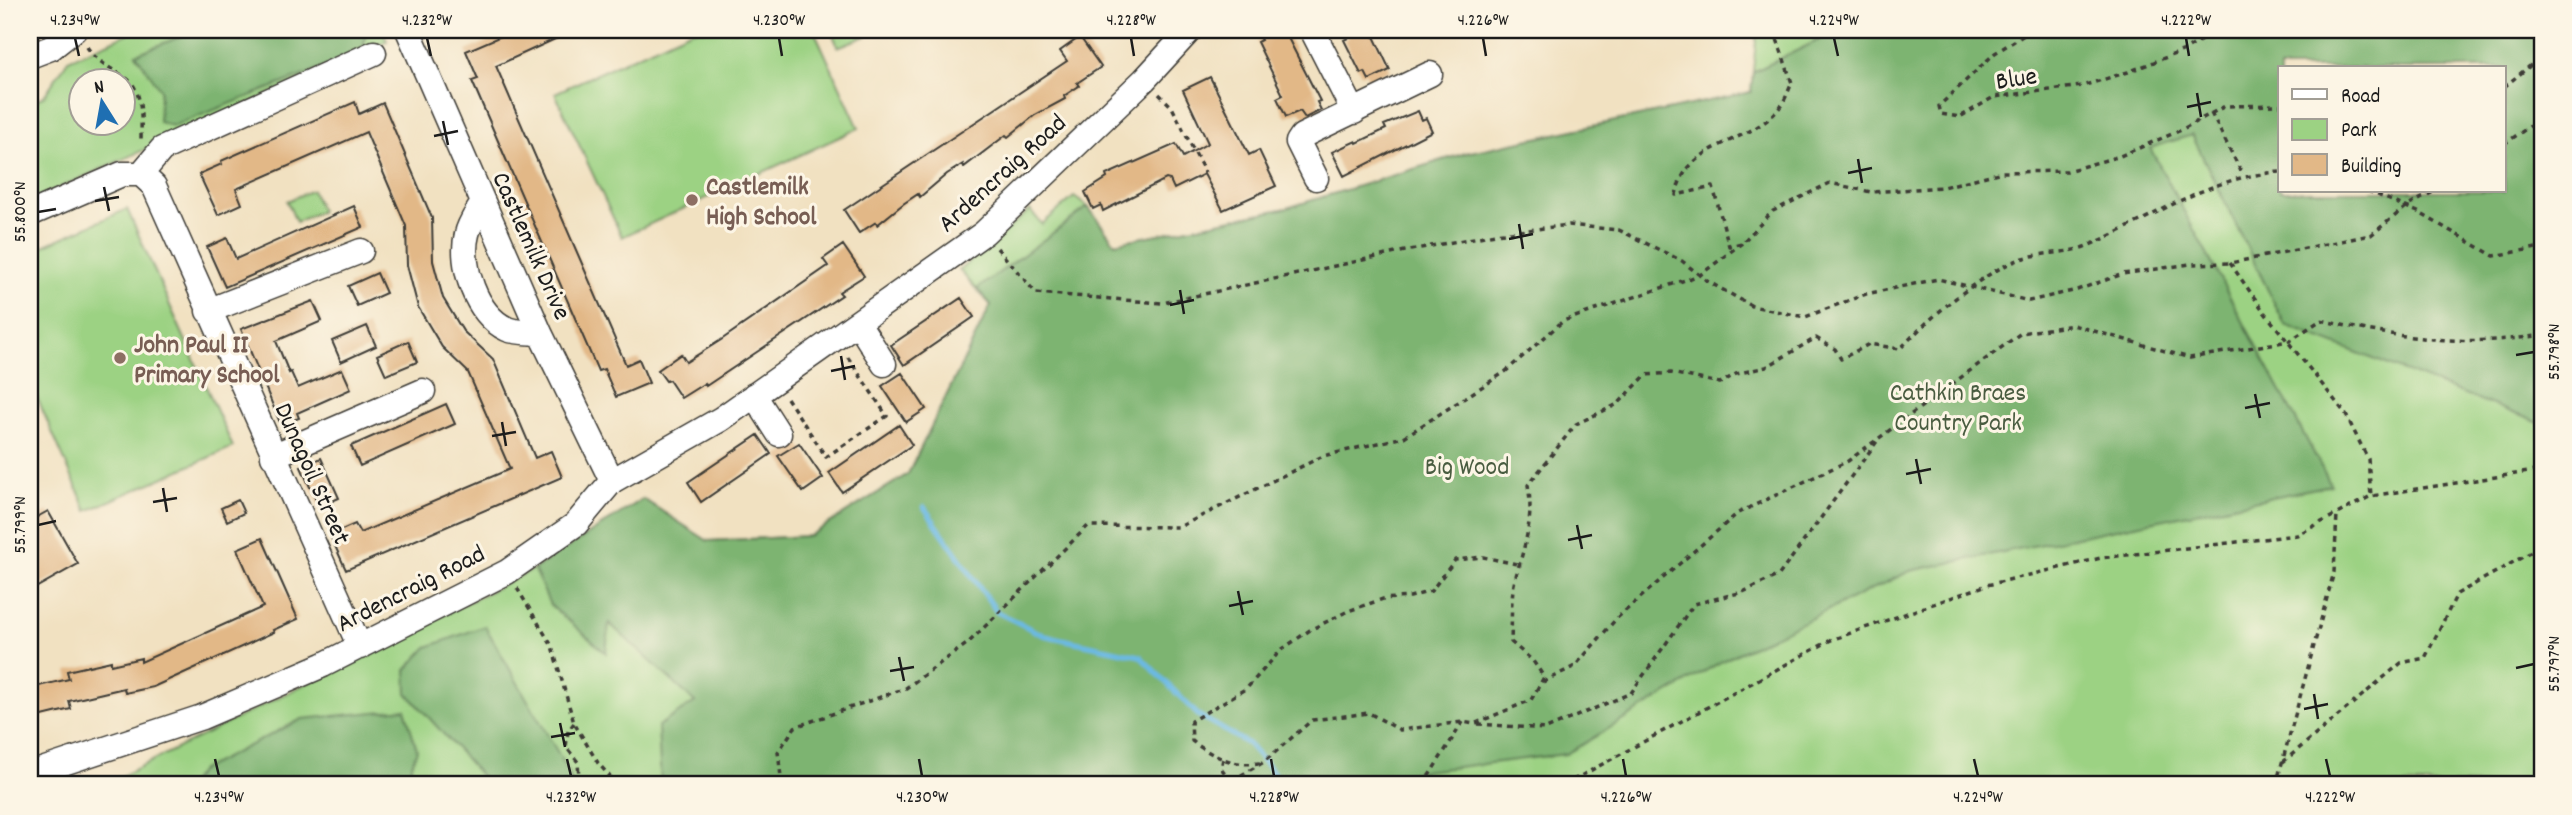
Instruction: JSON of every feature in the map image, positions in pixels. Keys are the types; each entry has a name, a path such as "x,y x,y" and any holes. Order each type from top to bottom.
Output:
{"street":[{"name":"Castlemilk Drive","path":"408,30 482,204 612,481"},
{"name":"Ardencraig Road","path":"30,774 202,717 360,647 506,572 576,524 612,481 721,419 984,233 1144,80 1190,30"},
{"path":"1312,30 1354,112"},
{"path":"30,56 82,32"},
{"path":"30,214 122,174 141,174 162,149 374,53"},
{"path":"1316,178 1298,142 1302,136 1430,74"},
{"name":"Dunagoil Street","path":"141,174 154,186 208,312 360,647"},
{"path":"482,204 467,232 464,256 472,285 487,312 508,330 540,332"},
{"path":"208,312 361,251"},
{"path":"858,323 884,364"},
{"path":"273,456 422,391"},
{"path":"754,395 779,434"}],"path":[{"path":"1742,243 1729,246 1713,187 1676,194 1679,177 1706,152 1753,128 1779,108 1792,83 1774,30"},
{"name":"Blue","path":"2032,30 1995,53 1939,106 1941,114 1961,117 1994,97 2082,86 2185,50 2218,30"},
{"path":"82,32 101,64 130,80 141,106 141,174"},
{"path":"2506,84 2542,56"},
{"path":"1144,80 1172,107 1205,173"},
{"path":"782,785 778,751 795,727 906,688 968,643 1088,526 1179,527 1323,456 1404,437 1506,372 1563,321 1700,275 1742,243 1773,211 1830,183 1871,192 1943,187 2002,172 2067,171 2120,156 2179,131 2225,106 2278,105"},
{"path":"2211,113 2243,175"},
{"path":"2506,143 2542,118"},
{"path":"1474,724 1531,700 1544,677 1533,661 1511,642 1516,576 1522,565 1532,506 1528,485 1576,424 1618,404 1646,375 1671,373 1720,383 1736,374 1766,367 1816,338 1835,349 1841,359 1869,344 1900,349 1929,317 2021,259 2084,247 2199,191 2243,175 2278,172"},
{"path":"2371,192 2406,206 2494,256 2542,247"},
{"path":"984,233 1037,293 1162,303 1495,234 1569,225 1619,230 1682,261 1752,306 1805,317 1867,294 1938,279 2029,301 2077,290 2123,274 2190,264 2230,262 2371,235 2406,206 2433,192"},
{"path":"2230,262 2265,313 2345,412 2368,459 2371,496"},
{"path":"1541,683 1575,666 1617,618 1738,513 1849,461 2021,333 2073,325 2190,358 2289,341 2321,320 2382,335 2499,342 2542,335"},
{"path":"775,380 826,457 887,416 836,339"},
{"path":"1213,785 1231,781 1264,762 1312,720 1368,713 1400,730 1463,722 1546,729 1631,693 1695,604 1743,592 1779,575 1882,436"},
{"path":"1564,785 1844,635 1987,585 2101,558 2297,535 2371,496 2542,470"},
{"path":"2276,785 2334,572 2337,514"},
{"path":"2283,762 2400,663 2425,658 2457,594 2542,546"},
{"path":"1264,762 1246,765 1212,755 1192,741 1191,721 1247,688 1281,650 1310,630 1348,611 1383,599 1410,597 1431,591 1455,560 1483,557 1522,565"},
{"path":"506,572 552,646 574,723 598,762 617,785"},
{"path":"1423,785 1463,722"},
{"path":"574,723 568,731 566,747 578,762 579,778 589,785"},
{"path":"1223,759 1221,768 1231,781 1244,785"}],"green space":[{"path":"136,30 382,30 387,41 30,201 30,103 44,96 68,60"},
{"path":"197,30 366,30 363,52 173,126 159,122 160,89 136,54"},
{"path":"692,30 814,30 859,128 622,237 555,93"},
{"path":"831,30 880,30 838,47"},
{"name":"Big Wood","path":"1757,30 2542,30 2542,785 87,785 118,778 534,569 643,499 708,541 809,536 908,474 991,305 959,270 1030,210 1042,224 1074,197 1088,207 1115,243 1287,208 1466,153 1751,92"},
{"name":"Big Wood","path":"1839,30 2542,30 2542,424 2285,325 2192,135 2150,148 2331,485 1910,571 1724,660 1566,754 1307,785 661,785 658,726 695,702 609,623 606,653 550,605 534,569 643,499 708,541 809,536 908,474 991,305 977,289 1088,207 1115,243 1287,208 1466,153 1751,92 1753,72"},
{"path":"312,190 321,211 296,222 287,201"},
{"path":"127,209 233,447 87,511 30,382 30,252"},
{"path":"485,626 569,772 572,785 489,785 407,693 406,670 427,647"},
{"path":"405,709 417,750 408,776 385,785 188,785 201,770 302,719"}],"building":[{"path":"515,30 575,30 496,66 626,365 639,359 649,383 616,397 604,369 598,371 472,81 478,79 466,51"},
{"path":"1256,30 1284,30 1320,101 1317,102 1321,110 1305,118 1300,111 1286,117 1277,98 1283,95 1257,42 1261,40"},
{"path":"1345,30 1371,30 1390,70 1369,80 1365,72 1361,74 1344,40 1348,38"},
{"path":"1080,37 1101,67 1077,83 1079,86 1064,96 1065,99 1035,115 1008,137 1006,135 964,167 963,164 947,174 920,197 918,194 877,225 876,222 859,233 844,210 1067,61 1060,51"},
{"path":"1210,77 1249,155 1259,150 1276,186 1223,210 1204,174 1174,189 1170,180 1166,179 1103,211 1101,205 1093,209 1085,192 1107,178 1106,175 1176,144 1183,157 1208,143 1183,90"},
{"path":"355,102 359,114 383,103 432,218 433,261 443,298 463,331 493,359 535,458 551,451 562,477 346,570 330,535 355,524 360,533 510,469 468,372 442,347 418,307 407,265 406,226 366,132 236,189 242,204 218,215 199,174 222,164 221,161"},
{"path":"1418,111 1422,120 1426,118 1432,131 1344,176 1332,152 1356,141 1357,143 1386,129 1384,125"},
{"path":"354,206 363,227 225,287 207,247 227,238 236,259"},
{"path":"843,245 864,276 839,292 842,295 706,386 705,383 681,398 669,380 666,381 658,370 681,354 686,362 721,340 828,266 823,259"},
{"path":"377,273 386,293 357,306 348,286"},
{"path":"961,298 974,317 904,365 891,345"},
{"path":"313,301 322,321 276,341 289,373 291,372 298,388 342,369 351,389 297,413 299,418 281,425 241,329"},
{"path":"367,326 376,346 341,362 332,341"},
{"path":"408,341 417,362 386,375 377,355"},
{"path":"902,373 926,409 906,422 882,386"},
{"path":"446,404 455,424 360,466 351,446"},
{"path":"899,425 912,445 842,492 829,473"},
{"path":"758,435 771,454 701,502 688,482"},
{"path":"799,443 823,478 803,492 778,456"},
{"path":"321,458 339,498 319,507 301,467"},
{"path":"238,500 244,513 227,521 221,508"},
{"path":"48,511 78,564 30,591 30,521"},
{"path":"262,538 298,619 153,687 125,693 124,688 69,701 71,709 30,719 30,688 69,679 67,671 111,661 111,665 141,658 141,662 263,607 237,549"}],"waterway":[{"path":"924,507 997,612 1043,635 1140,656 1198,715 1248,744 1284,785"}],"place":[{"name":"Castlemilk High School","path":"692,200"},
{"name":"John Paul II Primary School","path":"120,358"}],"park label":[{"name":"Cathkin Braes Country Park","path":"1958,406"}]}
